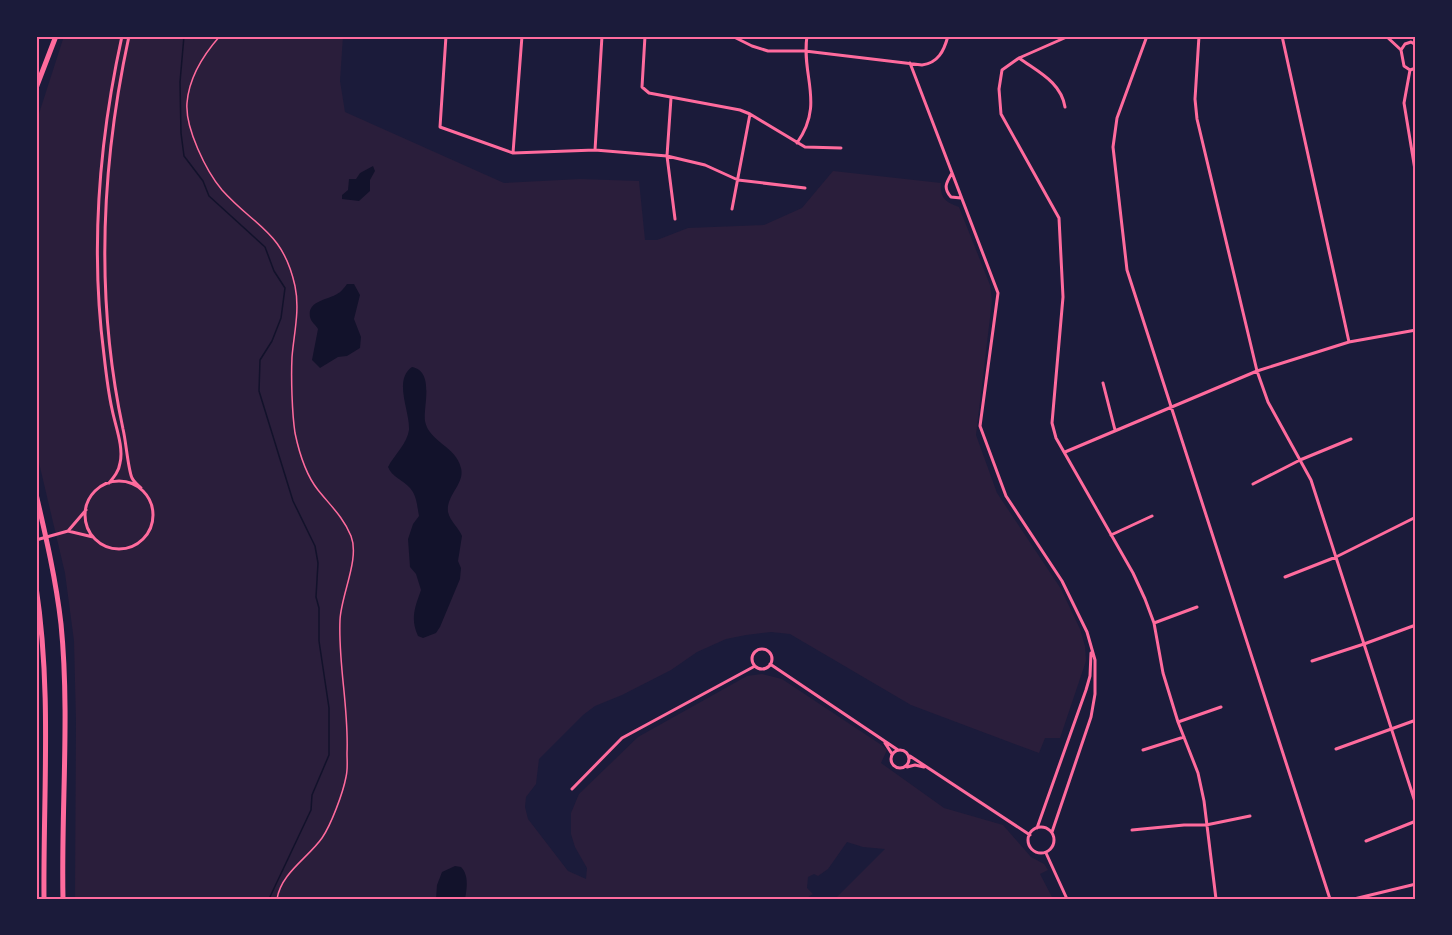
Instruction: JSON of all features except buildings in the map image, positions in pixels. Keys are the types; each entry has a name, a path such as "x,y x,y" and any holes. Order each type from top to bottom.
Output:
{"highway":[{"path":"36,88 56,36"},
{"path":"36,494 49,549 61,624 64,673 63,899"},
{"path":"36,587 43,630 45,673 44,899"}],"street":[{"path":"68,531 86,510 94,493 116,475 121,462 100,330 98,201 107,114 122,36"},
{"path":"36,540 68,531 93,537 112,548 124,549 135,546 144,539 153,519 153,507 148,497 132,478 118,405 105,287 105,201 109,153 117,94 129,36"},
{"path":"446,36 440,127 513,153 595,150 667,156 705,165 738,180 805,188"},
{"path":"513,153 522,36"},
{"path":"595,150 602,36"},
{"path":"645,36 642,87 649,93 740,110 805,147 841,148"},
{"path":"732,36 768,51 805,51 922,65 938,59 948,36"},
{"path":"796,143 808,122 812,106 805,51 807,36"},
{"path":"1069,36 1019,58 1002,70 999,89 1001,114 1059,218 1063,297 1052,423 1056,438 1137,582 1154,623 1163,673 1178,722 1198,773 1204,801 1216,899"},
{"path":"1147,36 1117,118 1113,147 1127,270 1330,899"},
{"path":"1199,36 1195,99 1197,119 1257,371 1268,402 1311,480 1416,805"},
{"path":"1282,36 1349,342"},
{"path":"1386,36 1401,50 1404,66 1410,70"},
{"path":"1401,50 1405,44 1415,44 1414,38"},
{"path":"1019,58 1054,83 1063,95 1065,107"},
{"path":"910,63 998,293 980,426 1006,496 1062,581 1079,614 1095,660 1095,694 1090,717 1052,832 1053,846 1046,853"},
{"path":"1410,70 1416,68"},
{"path":"1410,70 1404,103 1416,176"},
{"path":"671,98 667,156 675,219"},
{"path":"732,209 750,114"},
{"path":"952,173 946,182 946,191 951,197 962,198"},
{"path":"1064,452 1257,371 1349,342 1416,330"},
{"path":"1103,383 1115,431"},
{"path":"1253,484 1300,460 1351,439"},
{"path":"109,483 120,481 141,488"},
{"path":"86,510 86,519 93,537"},
{"path":"1111,535 1152,516"},
{"path":"1286,577 1336,557 1416,517"},
{"path":"1154,623 1197,608"},
{"path":"1312,661 1413,626"},
{"path":"1046,853 1032,849 1029,845 1030,835 1036,828 1086,690 1090,676 1091,645"},
{"path":"762,649 770,654 770,664 763,669 755,666 752,660 753,654 762,649"},
{"path":"770,664 898,750 906,751 926,767 1030,835"},
{"path":"572,789 622,738 755,666"},
{"path":"1178,722 1221,707"},
{"path":"1336,748 1416,720"},
{"path":"1143,750 1185,737"},
{"path":"884,741 892,754 893,766 899,769 915,765 926,767"},
{"path":"892,754 898,750"},
{"path":"905,768 910,756"},
{"path":"1132,830 1206,825 1250,816"},
{"path":"1366,841 1416,821"},
{"path":"1036,828 1052,832"},
{"path":"1046,853 1067,899"},
{"path":"1354,899 1416,884"}],"path":[{"path":"220,36 201,60 192,82 187,104 192,131 204,161 222,190 273,236 288,260 296,288 297,308 292,360 295,432 306,470 316,489 342,519 352,538 354,553 340,620 348,730 346,775 338,802 322,838 294,868 278,893 277,899"}],"shaded area":[{"path":"64,36 343,36 340,81 345,112 504,183 580,179 639,181 645,240 657,240 688,228 764,225 802,208 833,171 941,183 944,199 959,207 990,285 992,301 976,435 997,493 1061,589 1080,629 1085,646 1086,661 1060,738 1045,738 1039,753 911,705 790,634 771,632 746,635 726,639 697,652 671,670 595,706 583,715 539,759 536,784 526,797 525,807 528,819 568,871 586,879 587,868 575,847 571,834 571,813 579,794 638,737 747,676 762,674 782,679 883,746 887,750 881,763 944,808 1003,825 1031,857 1044,864 1048,870 1040,874 1053,899 835,899 885,849 863,847 847,842 828,869 818,876 814,874 808,877 807,888 813,894 805,899 75,899 74,641 65,573 36,450 36,123"},
{"path":"373,166 375,171 370,180 370,191 359,201 342,199 342,195 348,190 349,179 356,179 360,173"},
{"path":"347,284 354,284 360,295 354,319 361,337 360,348 320,368 312,360 318,329 311,319 310,312 315,304 338,293"},
{"path":"412,367 419,370 426,382 425,421 427,428 454,454 462,474 448,506 448,512 462,536 458,561 461,568 460,579 440,627 436,633 423,638 418,636 414,624 415,608 421,590 416,574 410,567 408,539 413,524 419,516 417,505 410,488 388,467 408,435 409,422 403,388 406,373"},
{"path":"455,866 464,870 467,886 465,899 436,899 437,885 442,872"}],"waterway":[{"path":"184,36 180,82 184,156 203,181 209,196 265,247 274,271 285,288 281,318 272,341 260,360 259,391 293,501 315,546 318,563 316,597 319,608 319,641 329,708 329,755 312,795 311,810 269,899"}]}
